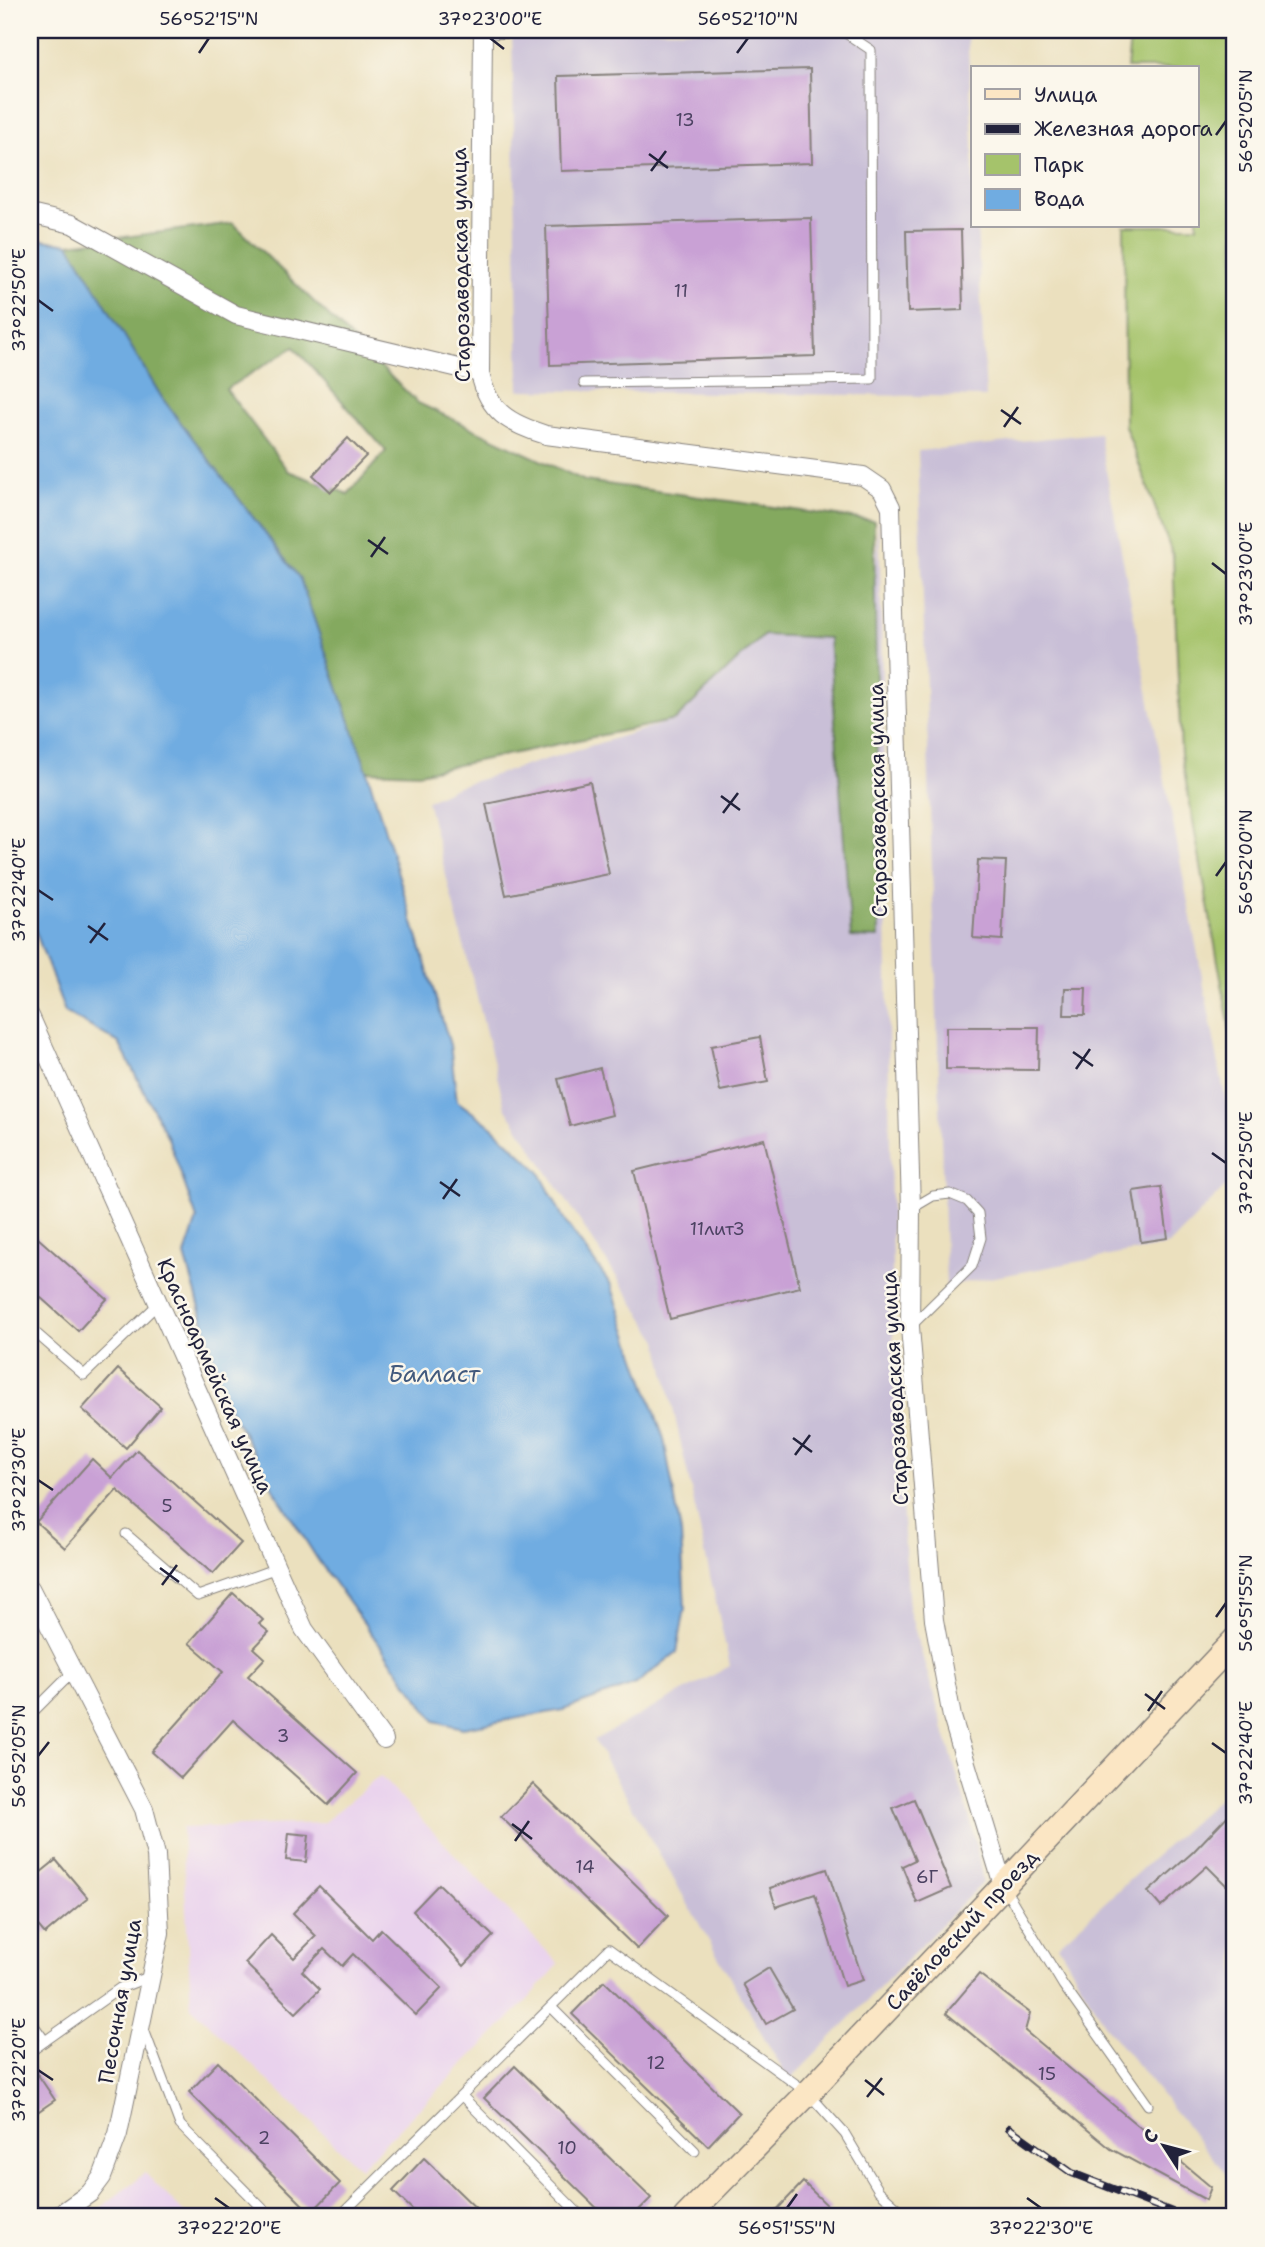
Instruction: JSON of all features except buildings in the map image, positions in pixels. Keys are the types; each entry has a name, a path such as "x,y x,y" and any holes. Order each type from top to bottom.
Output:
{"main road":[{"name":"Савёловский проезд","path":"686,2217 808,2094 1235,1640"}],"street":[{"name":"Старозаводская улица","path":"483,32 480,373 484,391 492,405 516,423 538,433 863,476 887,495 894,523 911,1209 910,1327 934,1620 952,1717 1003,1885"},
{"path":"30,214 72,224 236,315 480,373"},
{"name":"Красноармейская улица","path":"30,1016 304,1629 384,1740"},
{"name":"Песочная улица","path":"30,1588 144,1809 156,1855 160,1933 118,2134 102,2177 90,2193 56,2217"}],"lane":[{"path":"483,32 612,30"},
{"path":"584,383 872,379 871,50 841,30"},
{"path":"910,1327 972,1266 981,1238 978,1213 967,1201 950,1194 933,1196 911,1209"},
{"path":"30,1328 84,1375 158,1304"},
{"path":"126,1534 198,1596 277,1568"},
{"path":"30,1715 73,1672"},
{"path":"1003,1885 1063,1985 1148,2105"},
{"path":"340,2217 609,1949 808,2094 845,2134 879,2191 908,2217"},
{"path":"30,2052 120,1988 151,1976"},
{"path":"551,2007 695,2151"},
{"path":"30,2020 45,2042"},
{"path":"142,2022 180,2125 271,2217"},
{"path":"461,2096 582,2217"}],"shaded area":[{"path":"512,30 967,30 971,105 971,228 977,228 986,397 519,390"},
{"path":"1099,433 1235,1150 1235,1177 1169,1245 946,1286 918,451"},
{"path":"879,505 894,1381 909,1610 972,1826 983,1882 789,2081 594,1740 730,1666 658,1340 505,1107 427,801 455,787 675,720 764,635 829,638 851,936 878,937 873,620"},
{"path":"380,1776 559,1964 525,2003 360,2168 191,2007 182,1828 323,1823"},
{"path":"1235,1784 1235,2185 1106,2027 1058,1945"},
{"path":"145,2173 188,2217 89,2217"}],"green space":[{"path":"1131,30 1235,30 1235,1057 1181,754 1173,556 1125,426 1124,228 1198,228 1198,66 1127,66"},
{"path":"233,223 418,403 585,481 874,521 879,938 851,937 829,638 764,635 675,720 419,773 367,771 300,579 162,398 69,244","holes":["294,347 386,451 348,494 288,471 226,389"]}],"water":[{"name":"Балласт","path":"30,238 69,244 162,398 300,579 367,771 450,1045 457,1101 491,1126 539,1171 566,1223 611,1285 664,1439 681,1533 685,1608 677,1652 636,1684 563,1710 463,1728 435,1721 318,1560 279,1498 227,1404 185,1255 197,1219 168,1138 119,1043 65,1012 30,916"}],"railway":[{"path":"1009,2128 1072,2173 1185,2217"}]}
